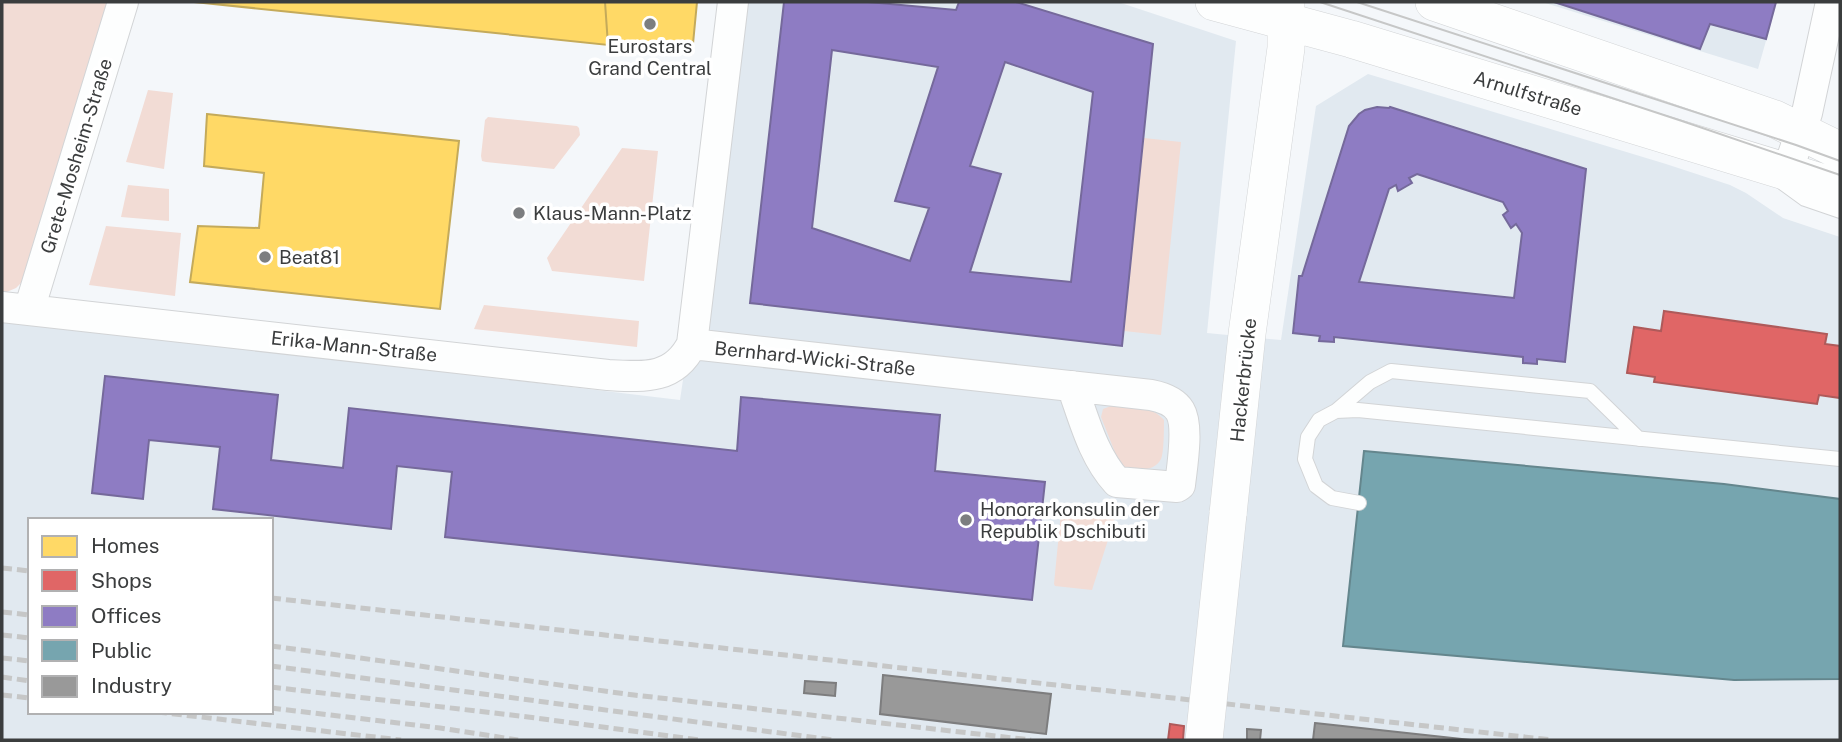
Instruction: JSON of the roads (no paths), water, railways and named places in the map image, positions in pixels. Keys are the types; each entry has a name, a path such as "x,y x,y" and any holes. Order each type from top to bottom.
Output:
{"street":[{"name":"Grete-Mosheim-Straße","path":"16,309 123,2"},
{"name":"Bernhard-Wicki-Straße","path":"733,2 692,344 1072,386"},
{"name":"Arnulfstraße","path":"1214,2 1286,11 1840,188"},
{"path":"1434,2 1775,119 1840,151"},
{"path":"1787,173 1807,113 1831,2"},
{"name":"Hackerbrücke","path":"1204,740 1248,334 1286,48 1286,11"},
{"name":"Erika-Mann-Straße","path":"16,309 643,377 662,373 678,363 686,356 692,344"}],"lane":[{"path":"1743,159 1771,174 1805,199 1840,211"},
{"path":"1359,503 1332,498 1316,486 1305,459 1308,437 1319,420 1336,411 1370,382 1391,371 1590,391 1639,439"},
{"path":"1336,411 1840,459"}],"tram line":[{"path":"1320,2 1840,175"},
{"path":"1357,2 1840,161"}],"railway":[{"path":"2,568 28,571"},
{"path":"273,598 1552,740"},
{"path":"2,612 28,615"},
{"path":"2,635 28,638"},
{"path":"273,646 634,695 1031,740"},
{"path":"2,658 28,661"},
{"path":"273,666 833,740"},
{"path":"2,677 28,681"},
{"path":"273,687 699,740"},
{"path":"2,695 28,698"},
{"path":"273,708 518,740"},
{"path":"174,714 401,740"}],"place":[{"name":"Eurostars Grand Central","path":"650,24"},
{"name":"Klaus-Mann-Platz","path":"519,213"},
{"name":"Beat81","path":"265,257"},
{"name":"Honorarkonsulin der Republik Dschibuti","path":"966,520"}]}
